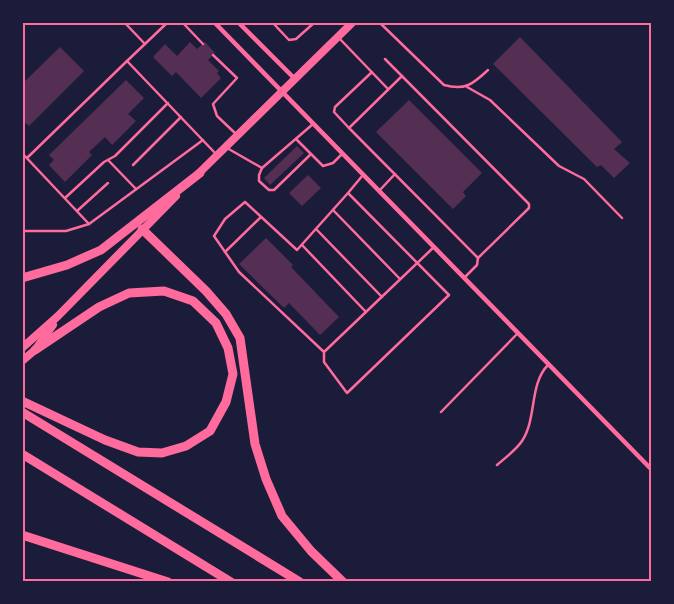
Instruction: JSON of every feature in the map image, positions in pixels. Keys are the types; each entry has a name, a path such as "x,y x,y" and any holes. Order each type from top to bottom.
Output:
{"highway":[{"path":"22,278 67,264 100,250 200,173"},
{"path":"142,229 206,291 226,314 240,338 255,444 266,479 282,516 311,551 343,582"},
{"path":"25,402 105,440 138,452 162,453 186,446 210,430 226,402 233,374 228,348 216,323 193,300 164,291 129,293 107,303 35,350"},
{"path":"22,412 300,582"},
{"path":"22,454 231,582"},
{"path":"22,535 168,582"}],"main road":[{"path":"22,348 58,316 142,229 353,22"},
{"path":"22,361 35,350 58,316"}],"street":[{"path":"214,22 652,470"},
{"path":"238,22 295,79"}],"lane":[{"path":"124,22 145,44"},
{"path":"27,158 168,22"},
{"path":"182,22 203,44"},
{"path":"272,22 289,40 296,39 315,22"},
{"path":"379,22 439,82 453,88 467,87 490,100 559,166 584,179 622,218"},
{"path":"338,37 388,89"},
{"path":"213,55 238,78 213,104 217,116 238,136"},
{"path":"385,59 529,204 529,208 478,258 477,265 464,278"},
{"path":"127,61 204,140 217,156"},
{"path":"467,87 488,70"},
{"path":"372,72 335,107 334,112 478,258"},
{"path":"349,128 402,76"},
{"path":"65,198 115,156 168,103"},
{"path":"132,165 181,117"},
{"path":"311,154 274,190 269,190 259,181 258,174 262,168 313,124"},
{"path":"296,139 323,166 333,163 342,154"},
{"path":"22,231 66,231 89,224 204,140"},
{"path":"226,147 262,168"},
{"path":"22,153 89,224"},
{"path":"108,160 136,190"},
{"path":"379,191 395,174"},
{"path":"324,352 239,272 214,236 225,219 245,202 297,250 363,175"},
{"path":"77,211 108,183"},
{"path":"348,193 418,263 448,294 347,393 324,362 324,352 418,263 434,247"},
{"path":"333,210 400,280"},
{"path":"225,252 262,217"},
{"path":"316,229 382,297"},
{"path":"302,244 366,312"},
{"path":"441,412 518,333"},
{"path":"497,465 522,442 528,428 541,372 549,364"}],"building":[{"path":"520,37 622,142 614,149 630,163 614,178 601,165 597,167 493,64"},
{"path":"190,42 197,49 205,42 215,53 208,60 219,71 217,73 221,78 201,98 176,72 172,76 153,57 165,44 177,56"},
{"path":"60,47 84,71 29,126 22,120 22,84"},
{"path":"126,80 144,98 128,114 136,121 112,145 105,137 89,152 92,155 65,182 49,165 54,160 49,155"},
{"path":"409,100 482,173 463,192 466,196 453,209 376,132"},
{"path":"297,146 304,153 270,185 264,178"},
{"path":"308,175 321,188 302,206 289,193"},
{"path":"266,238 293,265 291,267 339,317 320,335 289,303 284,308 239,264"}]}
